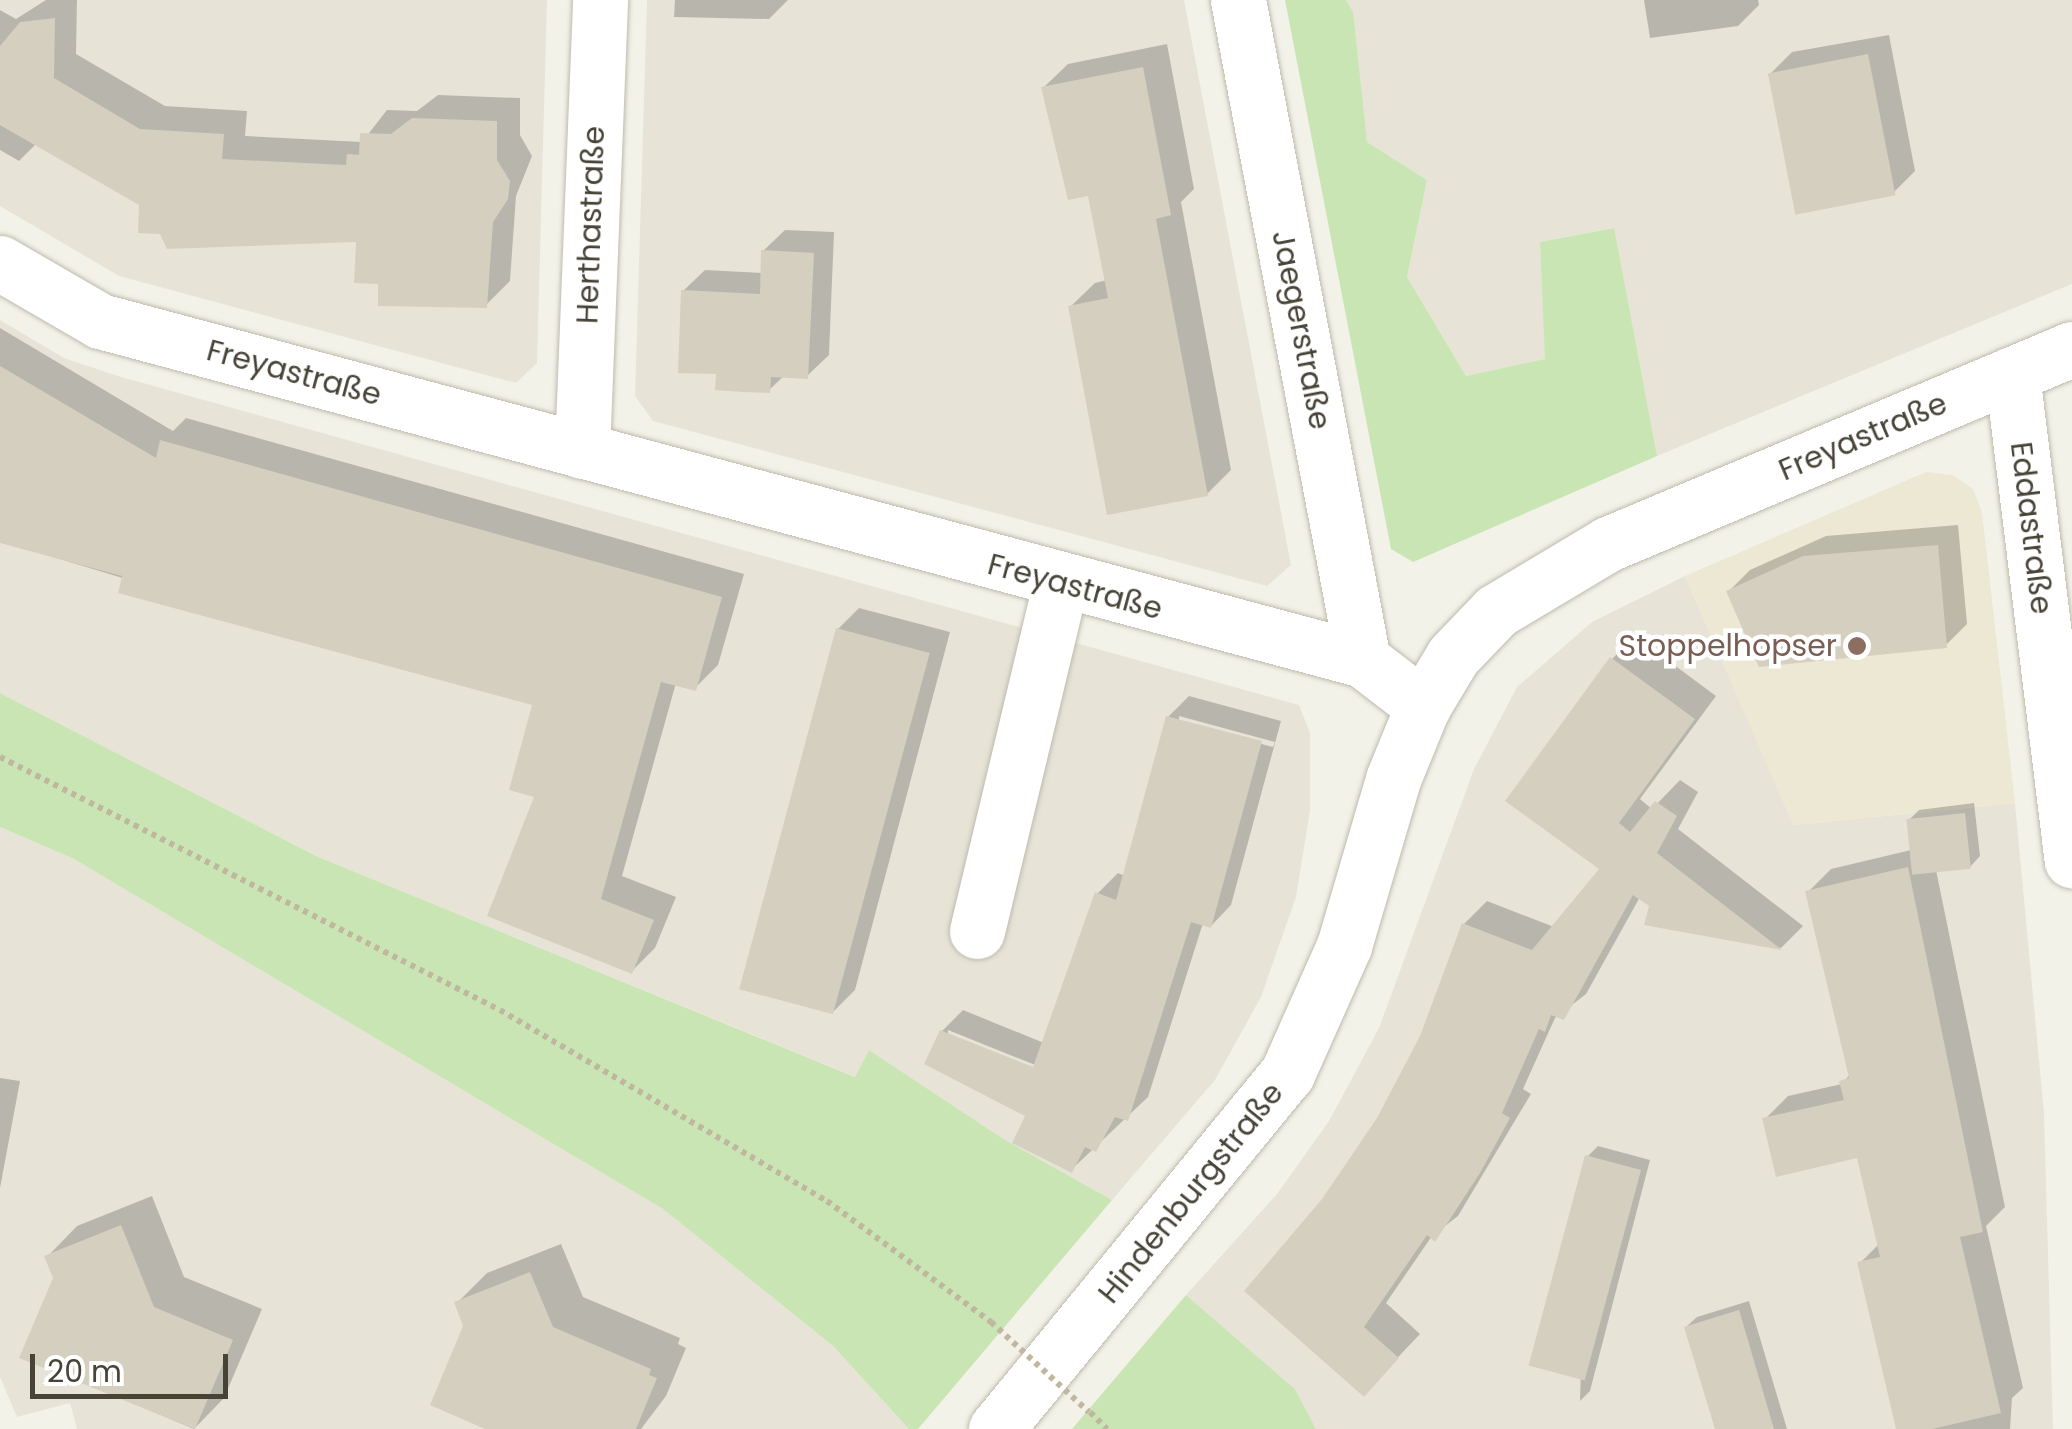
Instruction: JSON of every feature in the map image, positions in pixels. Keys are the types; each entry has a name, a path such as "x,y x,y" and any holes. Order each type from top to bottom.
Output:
{"street":[{"name":"Herthastraße","path":"582,450 600,0"},
{"name":"Jaegerstraße","path":"1238,0 1364,660"},
{"name":"Freyastraße","path":"0,263 100,321 1060,584 1364,660 1423,706 1464,644 1496,611 1544,578 2072,349"},
{"name":"Eddastraße","path":"2012,374 2066,766 2072,860"},
{"path":"978,931 1060,584"},
{"name":"Hindenburgstraße","path":"996,1429 1288,1074 1344,946 1393,779 1423,706"}],"path":[{"path":"0,757 500,1010 827,1201 991,1322 1106,1429"}],"shaded area":[{"path":"0,0 547,0 537,363 516,383 119,276 0,206"},
{"path":"647,0 1184,0 1291,565 1267,586 653,421 635,396"},
{"path":"1346,0 2072,0 2072,284 1657,456 1613,228 1540,242 1546,359 1466,376 1407,277 1427,180 1367,142"},
{"path":"0,320 64,358 118,376 1299,705 1310,733 1310,811 1296,897 1261,997 1215,1080 1112,1200 1002,1138 869,1050 856,1077 316,856 0,693"},
{"name":"Stoppelhopser","path":"1926,472 1953,475 1973,489 1982,512 2015,803 1793,825 1685,576"},
{"path":"1685,576 1794,825 2015,803 2044,1113 2053,1429 1316,1429 1295,1389 1186,1295 1277,1194 1329,1121 1379,1028 1474,769 1517,687 1592,622"},
{"path":"0,827 74,859 663,1209 833,1346 909,1429 77,1429 70,1403 17,1417 0,1377"}],"green space":[{"path":"1285,0 1346,0 1353,12 1367,142 1427,180 1407,277 1466,376 1545,359 1540,242 1614,228 1657,456 1413,562 1391,549"},
{"path":"0,693 316,856 855,1077 869,1050 1002,1138 1112,1200 918,1429 909,1429 833,1346 663,1209 74,859 0,827"},
{"path":"1186,1295 1295,1389 1316,1429 1072,1429"}],"building":[{"path":"55,18 54,78 140,129 224,134 222,159 346,165 347,154 359,155 360,133 391,134 412,118 497,121 497,160 510,181 508,199 493,222 487,308 378,306 378,284 354,283 356,242 167,249 160,234 138,233 139,205 0,125 0,46 20,22"},
{"path":"1868,54 1895,195 1795,215 1768,73"},
{"path":"1143,67 1171,215 1156,219 1208,496 1107,515 1068,306 1108,298 1088,196 1068,200 1041,87"},
{"path":"761,250 814,253 808,379 771,377 770,393 743,392 715,390 716,374 678,373 681,290 760,294"},
{"path":"0,366 156,458 160,440 722,597 696,691 661,682 601,899 654,920 632,974 487,916 534,797 509,790 532,705 118,593 122,576 0,543"},
{"path":"1938,545 1947,648 1759,667 1726,591 1803,556"},
{"path":"836,628 930,653 833,1014 739,989"},
{"path":"1610,657 1695,719 1619,823 1630,832 1655,801 1677,816 1657,853 1782,950 1644,925 1649,906 1633,895 1564,1020 1551,1015 1545,1032 1539,1029 1502,1113 1510,1118 1480,1173 1435,1242 1427,1235 1364,1327 1399,1358 1364,1397 1244,1291 1322,1199 1377,1118 1420,1036 1462,923 1532,950 1599,869 1505,801"},
{"path":"1166,716 1262,741 1211,928 1191,922 1128,1121 1115,1117 1096,1152 1085,1147 1072,1173 1012,1143 1025,1116 924,1064 940,1030 1033,1067 1095,892 1116,900"},
{"path":"1965,813 1971,869 1912,875 1906,819"},
{"path":"1908,867 1983,1232 1960,1237 2001,1413 1932,1429 1896,1429 1857,1262 1880,1257 1857,1158 1776,1177 1762,1118 1844,1100 1839,1081 1849,1078 1805,891"},
{"path":"1585,1155 1641,1170 1585,1381 1529,1366"},
{"path":"121,1225 154,1307 233,1340 195,1429 19,1358 53,1278 44,1256"},
{"path":"530,1272 553,1327 651,1369 649,1375 657,1378 636,1429 485,1429 430,1405 463,1326 454,1302"},
{"path":"1739,1310 1774,1429 1715,1429 1684,1327"}],"place":[{"name":"Stoppelhopser","path":"1857,646"}]}
